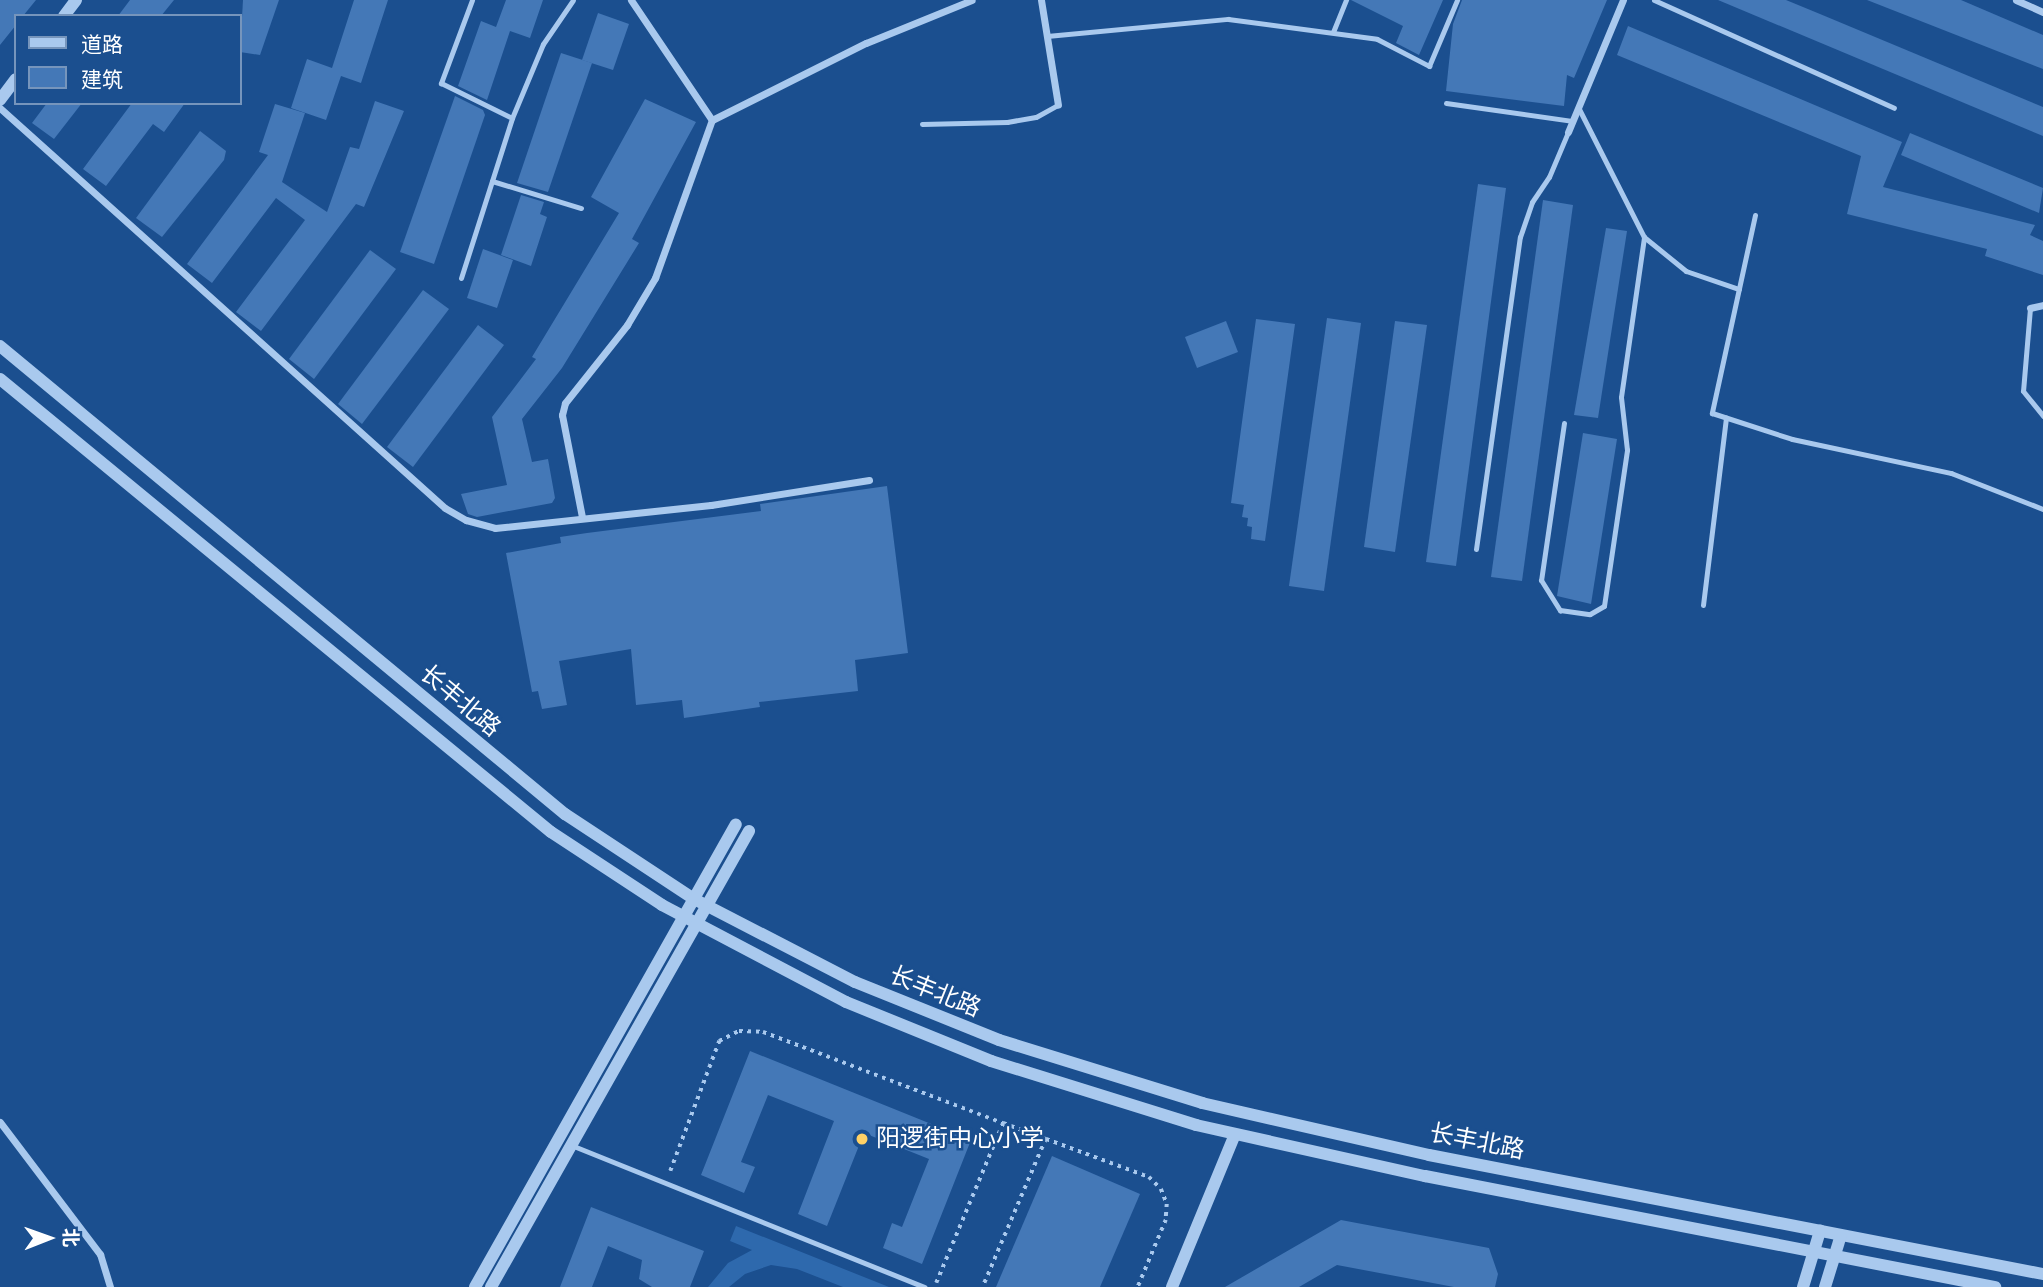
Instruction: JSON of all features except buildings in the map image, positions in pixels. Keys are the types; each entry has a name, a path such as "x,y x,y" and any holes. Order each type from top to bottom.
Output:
{"street":[{"path":"631,0 712,120"},
{"path":"582,517 562,415 565,403 628,325 655,278 712,120 866,43 972,0"},
{"path":"1041,0 1058,105"},
{"path":"1568,132 1623,0"},
{"path":"2016,0 2043,12"},
{"path":"0,100 14,82"},
{"path":"0,108 445,508 495,528 711,505 869,480"},
{"path":"2030,308 2043,305"},
{"name":"长丰北路","path":"0,346 565,814 707,906 791,952 926,1012 1137,1086 1416,1152 2043,1274"},
{"name":"长丰北路","path":"0,379 551,832 696,925 803,981 930,1037 1066,1086 1235,1134 1996,1287"},
{"path":"475,1287 736,824"},
{"path":"491,1287 749,831"},
{"path":"0,1122 100,1254 110,1287"},
{"path":"1172,1287 1235,1134"},
{"path":"1803,1287 1820,1231"},
{"path":"1825,1287 1841,1235"}],"lane":[{"path":"472,0 441,83 512,118"},
{"path":"461,278 512,118 542,44 573,0"},
{"path":"1333,32 1346,0"},
{"path":"1046,36 1228,19 1377,39 1429,66 1457,0"},
{"path":"1654,0 1894,108"},
{"path":"1446,103 1572,121"},
{"path":"922,124 1007,122 1036,117 1058,105"},
{"path":"1578,107 1644,237 1686,271 1739,289"},
{"path":"1476,549 1520,237 1532,202 1549,177 1568,132"},
{"path":"492,181 581,208"},
{"path":"1755,215 1712,413 1792,439 1951,473 2043,509"},
{"path":"1564,424 1541,580 1560,610 1590,614 1604,606 1627,450 1621,397 1644,237"},
{"path":"2030,308 2023,391 2043,416"},
{"path":"1703,605 1726,416"},
{"path":"571,1145 925,1287"}],"path":[{"path":"666,1183 719,1041 739,1031 763,1032 1149,1177 1161,1189 1167,1204 1167,1220 1138,1287"},
{"path":"934,1287 1003,1124"},
{"path":"983,1287 1046,1139"}],"shaded area":[{"path":"736,1226 889,1287 843,1287 797,1269 771,1265 745,1274 729,1287 708,1287 728,1263 752,1250 730,1241"}],"place":[{"name":"阳逻街中心小学","path":"862,1139"}]}
